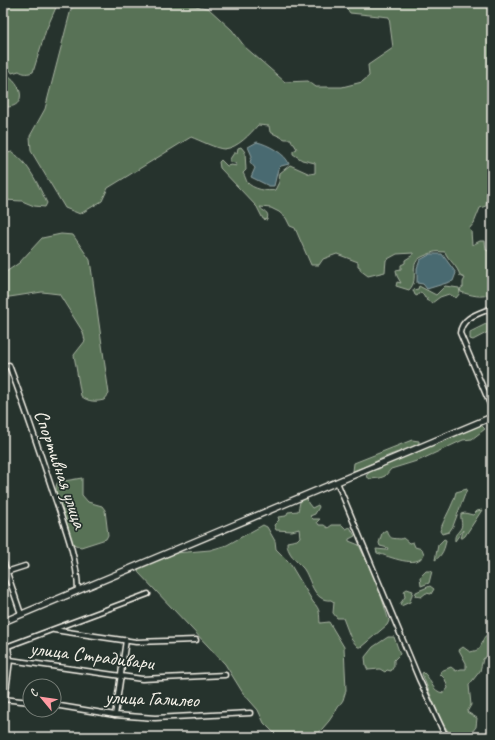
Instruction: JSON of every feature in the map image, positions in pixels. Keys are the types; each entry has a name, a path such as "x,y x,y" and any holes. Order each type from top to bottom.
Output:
{"street":[{"path":"492,308 466,319 461,325 460,333 492,409"},
{"name":"Спортивная улица","path":"3,367 9,365 49,480 73,552 77,573 78,590"},
{"path":"3,622 492,417"},
{"path":"337,482 418,679 446,737"},
{"path":"3,560 5,573 21,614"},
{"path":"5,573 25,566"},
{"path":"22,701 4,699 10,660 5,647 148,594"},
{"path":"53,630 126,640 196,640"},
{"path":"115,715 122,677 126,640"},
{"name":"улица Страдивари","path":"3,659 142,679 225,675"},
{"name":"улица Галилео","path":"62,706 115,715 155,718 250,713"}],"green space":[{"path":"9,3 58,3 46,30 33,72 22,73 19,71 12,73 3,59 3,10"},
{"path":"78,3 112,3 136,7 170,3 208,8 232,30 245,47 285,82 308,81 316,87 342,87 362,82 369,76 368,65 393,48 389,17 350,13 343,3 492,3 492,158 489,167 492,170 492,177 488,178 487,181 491,187 490,192 487,193 486,206 480,208 474,223 469,229 471,231 472,245 480,241 485,241 486,250 492,252 491,293 481,296 461,292 460,289 463,287 465,278 460,276 459,272 445,252 434,252 419,259 415,267 414,281 409,290 396,286 397,282 401,283 397,276 396,270 401,269 401,265 405,263 405,260 413,255 413,253 397,254 386,260 385,272 368,276 360,270 358,262 337,254 323,259 319,265 311,265 295,228 290,226 286,218 271,208 260,207 268,215 267,220 263,219 257,207 220,168 219,162 221,160 227,166 237,166 235,163 230,162 230,159 234,153 237,153 238,148 241,147 245,152 246,170 243,173 247,182 256,188 272,191 275,190 279,182 280,173 290,165 310,174 315,173 315,163 302,160 293,154 293,151 297,149 292,143 291,139 285,139 270,132 269,126 258,125 239,143 224,149 191,137 108,188 102,201 80,214 65,208 31,151 30,136 45,109 71,9"},
{"path":"3,73 15,81 20,93 20,99 12,106 3,107"},
{"path":"12,152 28,168 47,203 45,207 34,206 22,201 3,200 3,165 7,153"},
{"path":"61,234 73,235 90,260 109,394 104,400 92,401 81,396 74,355 85,341 83,332 59,294 42,292 3,298 3,274 19,263 42,238"},
{"path":"419,286 436,295 445,286 459,288 460,293 456,298 449,294 440,297 432,303 426,300 428,298 425,298 420,292 417,296 415,295 413,290 418,289"},
{"path":"492,321 492,330 473,340 470,339 470,332"},
{"path":"481,425 485,429 472,439 463,440 420,460 391,469 385,476 380,478 370,479 366,476 371,470 379,469 385,465"},
{"path":"412,440 419,441 419,443 409,449 390,455 353,471 354,463"},
{"path":"82,478 82,495 88,502 102,506 105,510 108,535 106,539 81,547 73,544 58,503 56,487 58,482"},
{"path":"467,489 453,526 449,532 442,534 440,531 456,492"},
{"path":"304,498 307,498 308,503 312,508 318,505 319,507 315,514 310,516 313,519 320,519 317,522 319,525 324,525 328,528 332,525 342,525 346,529 350,527 355,536 349,539 349,541 359,545 378,586 389,621 387,625 361,647 358,647 351,639 343,618 337,618 333,613 334,602 331,600 325,600 316,593 306,572 290,553 287,542 297,540 300,537 299,529 292,531 276,530 274,525 279,520 278,517 286,516 288,512 298,511 300,502"},
{"path":"482,510 465,536 461,539 463,530 455,541 456,535 462,526 461,514 465,513 473,515 477,511"},
{"path":"263,525 267,527 275,541 276,549 289,562 317,607 320,623 329,622 344,647 346,690 343,700 329,721 316,736 313,737 278,737 264,723 258,710 243,693 225,664 138,572 139,568 176,553 210,550 227,545"},
{"path":"386,530 391,538 403,538 409,543 413,542 415,547 422,549 424,554 421,559 410,562 377,553 376,549 387,550 388,548 380,546 379,543 382,533"},
{"path":"444,539 446,540 444,549 440,556 435,560 438,545"},
{"path":"426,571 432,571 429,583 421,586 420,577"},
{"path":"430,586 434,589 431,594 426,593 421,597 415,596 416,592"},
{"path":"407,589 413,591 410,602 401,606 400,604 405,597 404,591"},
{"path":"492,630 492,652 483,659 480,671 469,685 471,705 467,712 477,718 476,727 468,737 452,737 441,721 422,674 423,672 426,675 436,690 444,693 448,688 445,679 440,674 441,671 451,667 456,671 466,669 466,663 459,650 463,647 470,652 478,650 484,637"},
{"path":"388,637 394,637 400,654 394,660 394,666 391,671 387,670 385,672 380,669 368,670 365,657 373,647"}],"water":[{"path":"257,142 276,150 287,160 289,164 281,166 278,169 274,186 269,186 251,177 255,168 250,162 252,156 248,147"},
{"path":"431,254 442,254 456,273 453,281 427,289 423,284 417,283 417,268 420,260"}]}
